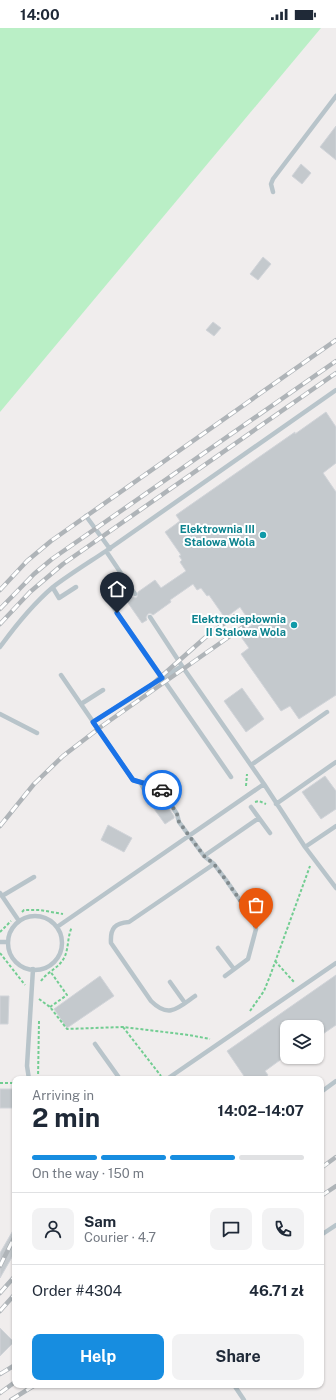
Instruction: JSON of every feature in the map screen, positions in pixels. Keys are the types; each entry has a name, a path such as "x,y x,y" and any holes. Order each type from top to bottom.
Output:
{"lane":[{"path":"273,192 271,184 273,179 336,96"},
{"path":"0,647 25,616 52,588 67,576 108,550 336,390"},
{"path":"86,516 135,594"},
{"path":"52,588 59,598 76,587"},
{"path":"109,601 231,777"},
{"path":"150,617 264,784 305,848 336,888"},
{"path":"93,722 182,666"},
{"path":"61,676 133,780 160,788 177,814 179,822 204,856 214,864 253,919 256,929 248,959 225,976"},
{"path":"81,704 103,690"},
{"path":"251,766 327,712"},
{"path":"0,714 37,733"},
{"path":"276,804 336,762"},
{"path":"140,782 147,795"},
{"path":"57,927 264,784"},
{"path":"252,805 270,833"},
{"path":"204,856 259,818"},
{"path":"305,848 336,826"},
{"path":"195,996 173,1011 158,1008 151,1001 111,943 111,936 113,928 120,923 129,922 214,864"},
{"path":"19,921 1,894 34,877"},
{"path":"30,916 36,916 48,919 57,927 61,935 62,944 58,956 49,965 41,969 33,970 25,968 13,957 9,950 8,942 11,930 19,921 30,916"},
{"path":"0,942 8,942"},
{"path":"218,948 234,969"},
{"path":"171,1076 336,963"},
{"path":"28,1076 26,1066 33,970"},
{"path":"170,982 185,1003"},
{"path":"95,1044 118,1076"},
{"path":"324,1090 336,1082"},
{"path":"324,1233 336,1225"},
{"path":"236,1388 244,1400"}],"path":[{"path":"246,787 248,778 247,772 251,766"},
{"path":"252,805 259,801 270,806"},
{"path":"250,1012 264,991 312,862"},
{"path":"0,932 24,910 40,910 62,914 68,912"},
{"path":"40,987 41,980 64,958 68,934 76,923"},
{"path":"0,953 22,982 39,999 50,1007 67,1029 123,1027 189,1035 213,1040 207,1044"},
{"path":"275,961 295,983 289,987"},
{"path":"50,972 67,994 50,1007"},
{"path":"39,1006 40,993"},
{"path":"38,1076 39,1021"},
{"path":"123,1027 160,1076 166,1072"},
{"path":"0,1083 12,1083"}],"green space":[{"path":"0,28 321,28 0,412"}],"building":[{"path":"336,126 336,160 320,147"},
{"path":"301,164 311,173 302,184 292,176"},
{"path":"263,257 271,264 258,280 250,274"},
{"path":"213,322 221,328 214,336 206,330"},
{"path":"326,412 336,427 336,463 323,473 336,492 336,695 299,719 290,706 281,711 241,654 249,648 239,634 252,625 240,607 225,618 209,595 207,596 201,588 197,590 193,584 170,600 171,602 153,615 150,613 148,614 146,617 147,620 142,623 126,600 132,596 135,598 137,597 138,592 155,580 161,588 186,571 180,562 182,560 179,556 181,555 165,532 180,521 176,515"},
{"path":"242,688 264,719 246,732 224,701"},
{"path":"325,776 336,791 336,809 321,819 302,792"},
{"path":"154,790 157,791 174,816 174,818 165,824 147,799 150,797 150,793"},
{"path":"108,825 132,838 124,852 101,840"},
{"path":"336,975 336,1025 324,1033 324,1020 280,1020 280,1060 265,1071 268,1075 267,1076 244,1076 227,1051"},
{"path":"100,976 114,996 67,1028 54,1009"},
{"path":"0,996 9,996 8,1024 0,1024"},
{"path":"0,1089 12,1089 12,1108 0,1108"},
{"path":"12,1232 12,1257 0,1278 0,1253"},
{"path":"0,1328 12,1340 12,1344 0,1356"}],"railway":[{"path":"0,590 27,561 51,541 336,340"},
{"path":"0,609 34,574 52,559 336,361"},
{"path":"0,624 30,592 63,564 336,373"},
{"path":"147,689 208,635 235,616"},
{"path":"0,826 34,784 63,756 102,726 243,627"},
{"path":"324,1166 336,1157"},
{"path":"324,1194 336,1186"},
{"path":"0,1266 12,1242"},
{"path":"0,1293 12,1279"},
{"path":"0,1311 12,1297"},
{"path":"0,1374 12,1367"},
{"path":"0,1393 12,1384"},
{"path":"11,1400 30,1388"}],"way so far":[{"path":"162,790 177,814 179,822 185,831 204,856 214,864 226,880 253,919 256,929"}],"place":[{"name":"Elektrownia III Stalowa Wola","path":"263,535"},
{"name":"Elektrociepłownia II Stalowa Wola","path":"294,625"}],"route":[{"path":"117,613 162,678 93,722 133,780 160,788 162,790"}]}
